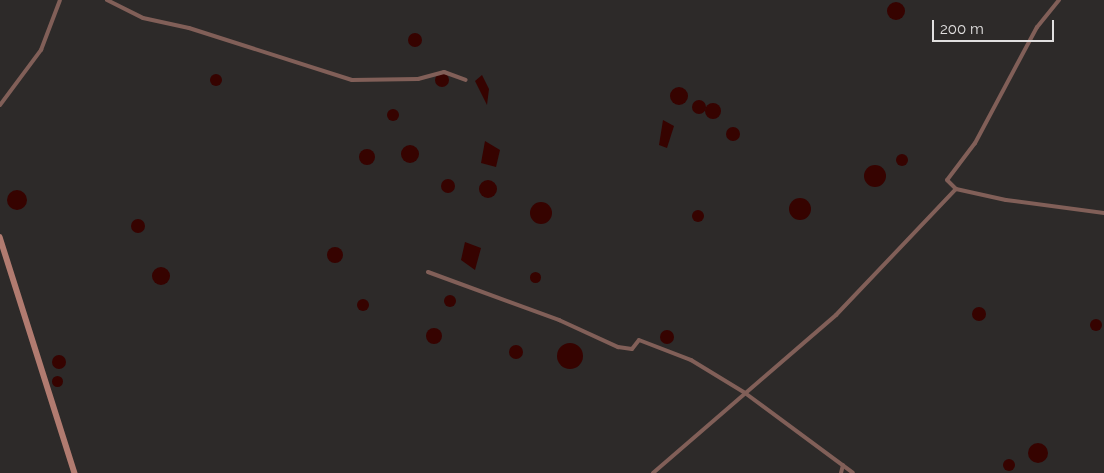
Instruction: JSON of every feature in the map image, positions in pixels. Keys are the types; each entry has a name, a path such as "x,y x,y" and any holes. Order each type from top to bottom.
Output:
{"main road":[{"path":"0,237 74,473"}],"street":[{"path":"0,105 41,50 60,0"},
{"path":"107,0 142,18 189,28 352,80 418,79 434,72 466,80"},
{"path":"1059,0 1037,27 975,143 947,180 956,189 1037,206 1104,213"},
{"path":"652,473 836,315 956,189"},
{"path":"428,272 559,320 618,347 632,349 640,340 663,347 745,393 853,473"},
{"path":"841,473 843,465"}],"shaded area":[{"path":"896,2 902,5 905,11 902,17 896,20 890,17 887,11 890,5"},
{"path":"412,33 418,33 422,40 418,47 412,47 408,43 408,37"},
{"path":"442,73 447,75 449,80 447,85 442,87 437,85 435,80 437,75"},
{"path":"216,74 222,80 216,86 210,80"},
{"path":"482,75 489,89 487,105 475,81"},
{"path":"679,87 685,90 688,96 685,102 679,105 673,102 670,96 673,90"},
{"path":"699,100 704,102 706,107 704,112 699,114 694,112 692,107 694,102"},
{"path":"713,103 719,105 721,111 719,117 713,119 707,117 705,111 707,105"},
{"path":"391,109 395,109 399,115 395,121 391,121 387,117 387,113"},
{"path":"663,120 674,126 667,148 659,145"},
{"path":"730,127 736,127 740,134 736,141 730,141 726,137 726,131"},
{"path":"485,141 500,150 496,167 481,163"},
{"path":"410,145 416,148 419,154 416,160 410,163 404,160 401,154 404,148"},
{"path":"367,149 375,157 367,165 359,157"},
{"path":"904,154 907,155 907,165 900,166 897,165 896,158 897,155"},
{"path":"875,165 883,168 886,176 883,184 875,187 867,184 864,176 867,168"},
{"path":"445,179 451,179 455,186 451,193 445,193 441,189 441,183"},
{"path":"488,180 494,183 497,189 494,195 488,198 482,195 479,189 482,183"},
{"path":"13,190 21,190 27,196 27,204 21,210 13,210 7,204 7,196"},
{"path":"800,198 808,201 811,209 808,217 800,220 792,217 789,209 792,201"},
{"path":"537,202 545,202 552,209 552,217 545,224 537,224 530,217 530,209"},
{"path":"696,210 700,210 704,216 700,222 696,222 692,218 692,214"},
{"path":"138,219 143,221 145,226 143,231 138,233 133,231 131,226 133,221"},
{"path":"465,242 481,248 475,270 461,260"},
{"path":"332,247 338,247 343,252 341,261 332,263 327,258 327,252"},
{"path":"161,267 167,270 170,276 167,282 161,285 155,282 152,276 155,270"},
{"path":"535,271 541,277 535,283 529,277"},
{"path":"450,295 456,301 450,307 444,301"},
{"path":"361,299 365,299 369,305 365,311 361,311 357,307 357,303"},
{"path":"979,307 984,309 986,314 984,319 979,321 974,319 972,314 974,309"},
{"path":"1098,319 1101,320 1101,330 1094,331 1091,330 1090,323 1091,320"},
{"path":"431,328 437,328 442,333 440,342 431,344 426,339 426,333"},
{"path":"667,330 672,332 674,337 672,342 667,344 662,342 660,337 662,332"},
{"path":"570,343 579,347 583,356 579,365 570,369 561,365 557,356 561,347"},
{"path":"516,345 521,347 523,352 521,357 516,359 511,357 509,352 511,347"},
{"path":"59,355 64,357 66,362 64,367 59,369 54,367 52,362 54,357"},
{"path":"57,375 63,381 57,387 51,381"},
{"path":"1038,443 1045,446 1048,453 1045,460 1038,463 1031,460 1028,453 1031,446"},
{"path":"1009,459 1015,465 1009,471 1003,465"}]}
